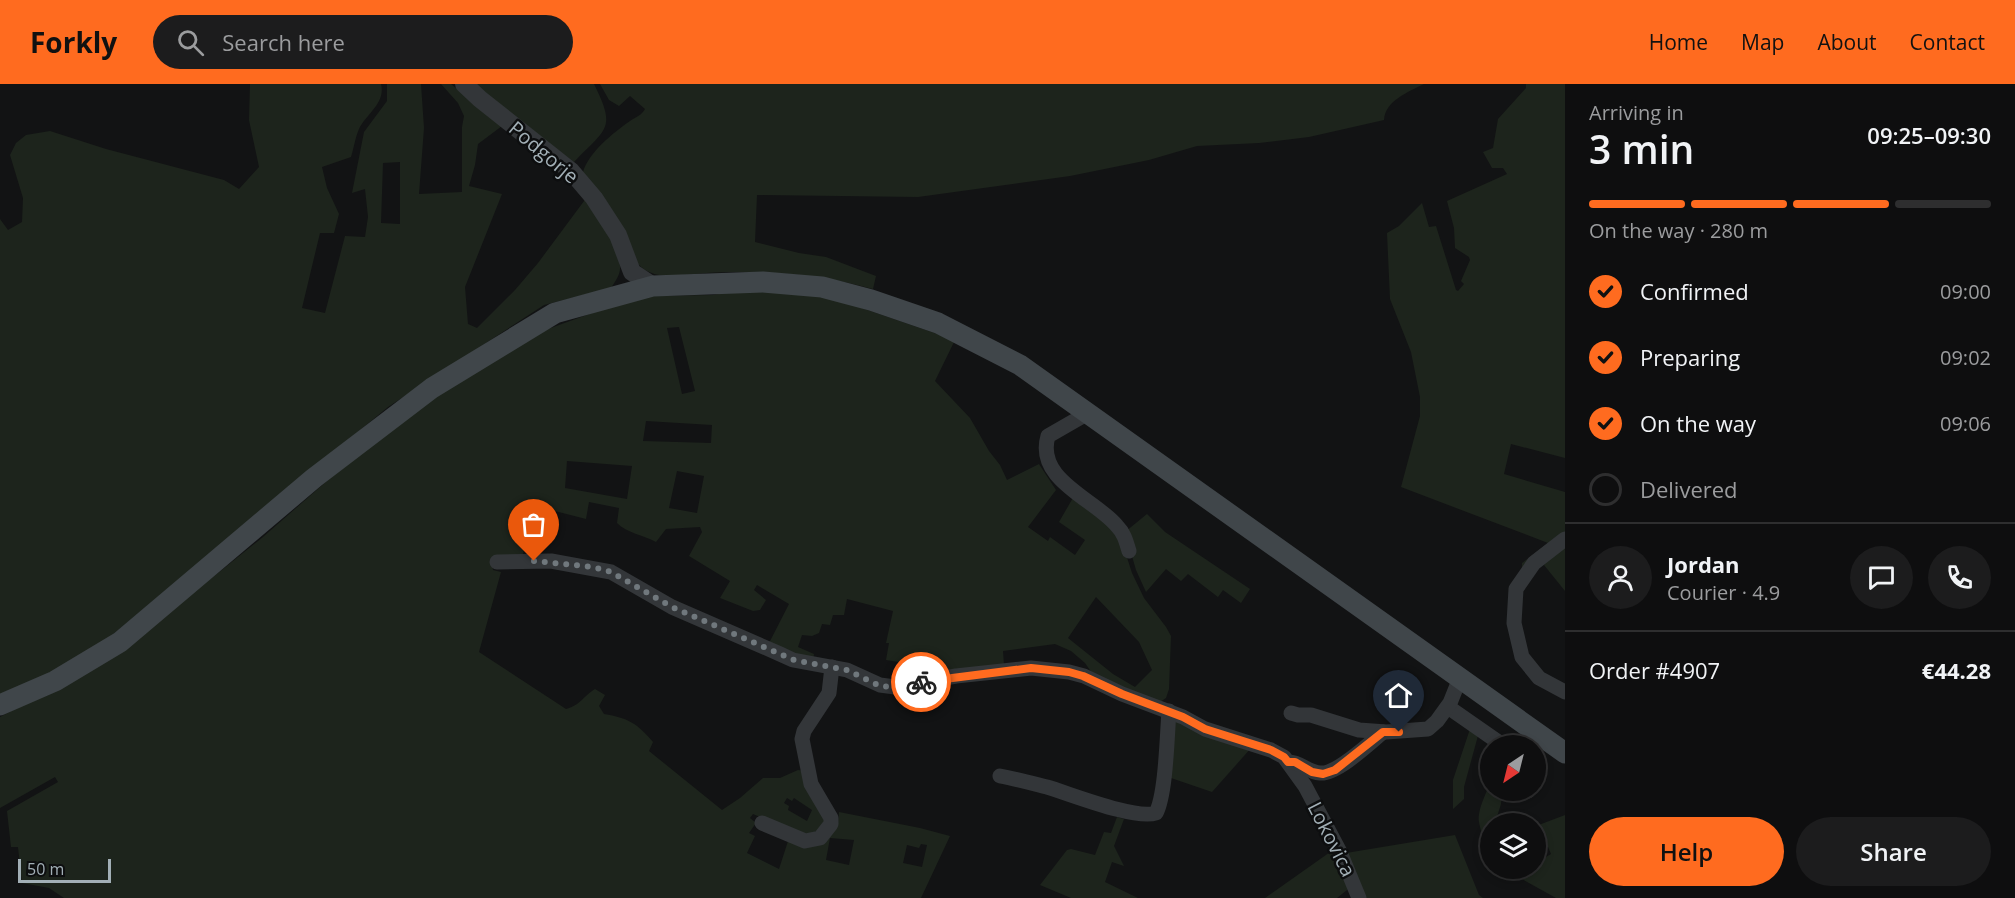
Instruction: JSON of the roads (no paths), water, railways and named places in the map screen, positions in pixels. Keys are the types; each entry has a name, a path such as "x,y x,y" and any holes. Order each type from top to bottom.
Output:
{"main road":[{"path":"0,705 56,681 120,642 314,478 432,388 555,312 653,286 763,282 822,287 871,300 938,323 1020,364 1565,753"}],"street":[{"name":"Podgorje","path":"464,84 571,171 594,198 618,235 632,272 653,286"},
{"path":"1088,413 1048,436 1045,446 1058,476 1066,486 1117,525 1124,535 1129,551"},
{"path":"1565,539 1534,563 1516,589 1514,622 1522,657 1539,678 1565,692"},
{"name":"Lokovica","path":"497,562 551,561 611,572 672,607 794,660 859,675 880,686 895,687 1031,668 1052,669 1083,676 1122,694 1169,711 1205,729 1271,750 1284,757 1305,786 1340,852 1359,898"},
{"path":"762,823 805,841 820,838 831,824 831,818 811,784 802,739 804,731 829,693 832,667"},
{"path":"1291,712 1298,715 1311,715 1359,730 1412,732 1428,729 1448,707 1460,678"},
{"path":"1448,707 1488,735"},
{"path":"1000,776 1045,786 1121,810 1148,815 1156,813 1160,806 1163,787 1169,711"},
{"path":"1288,762 1295,762 1312,772 1323,774 1335,770 1383,732"}]}
